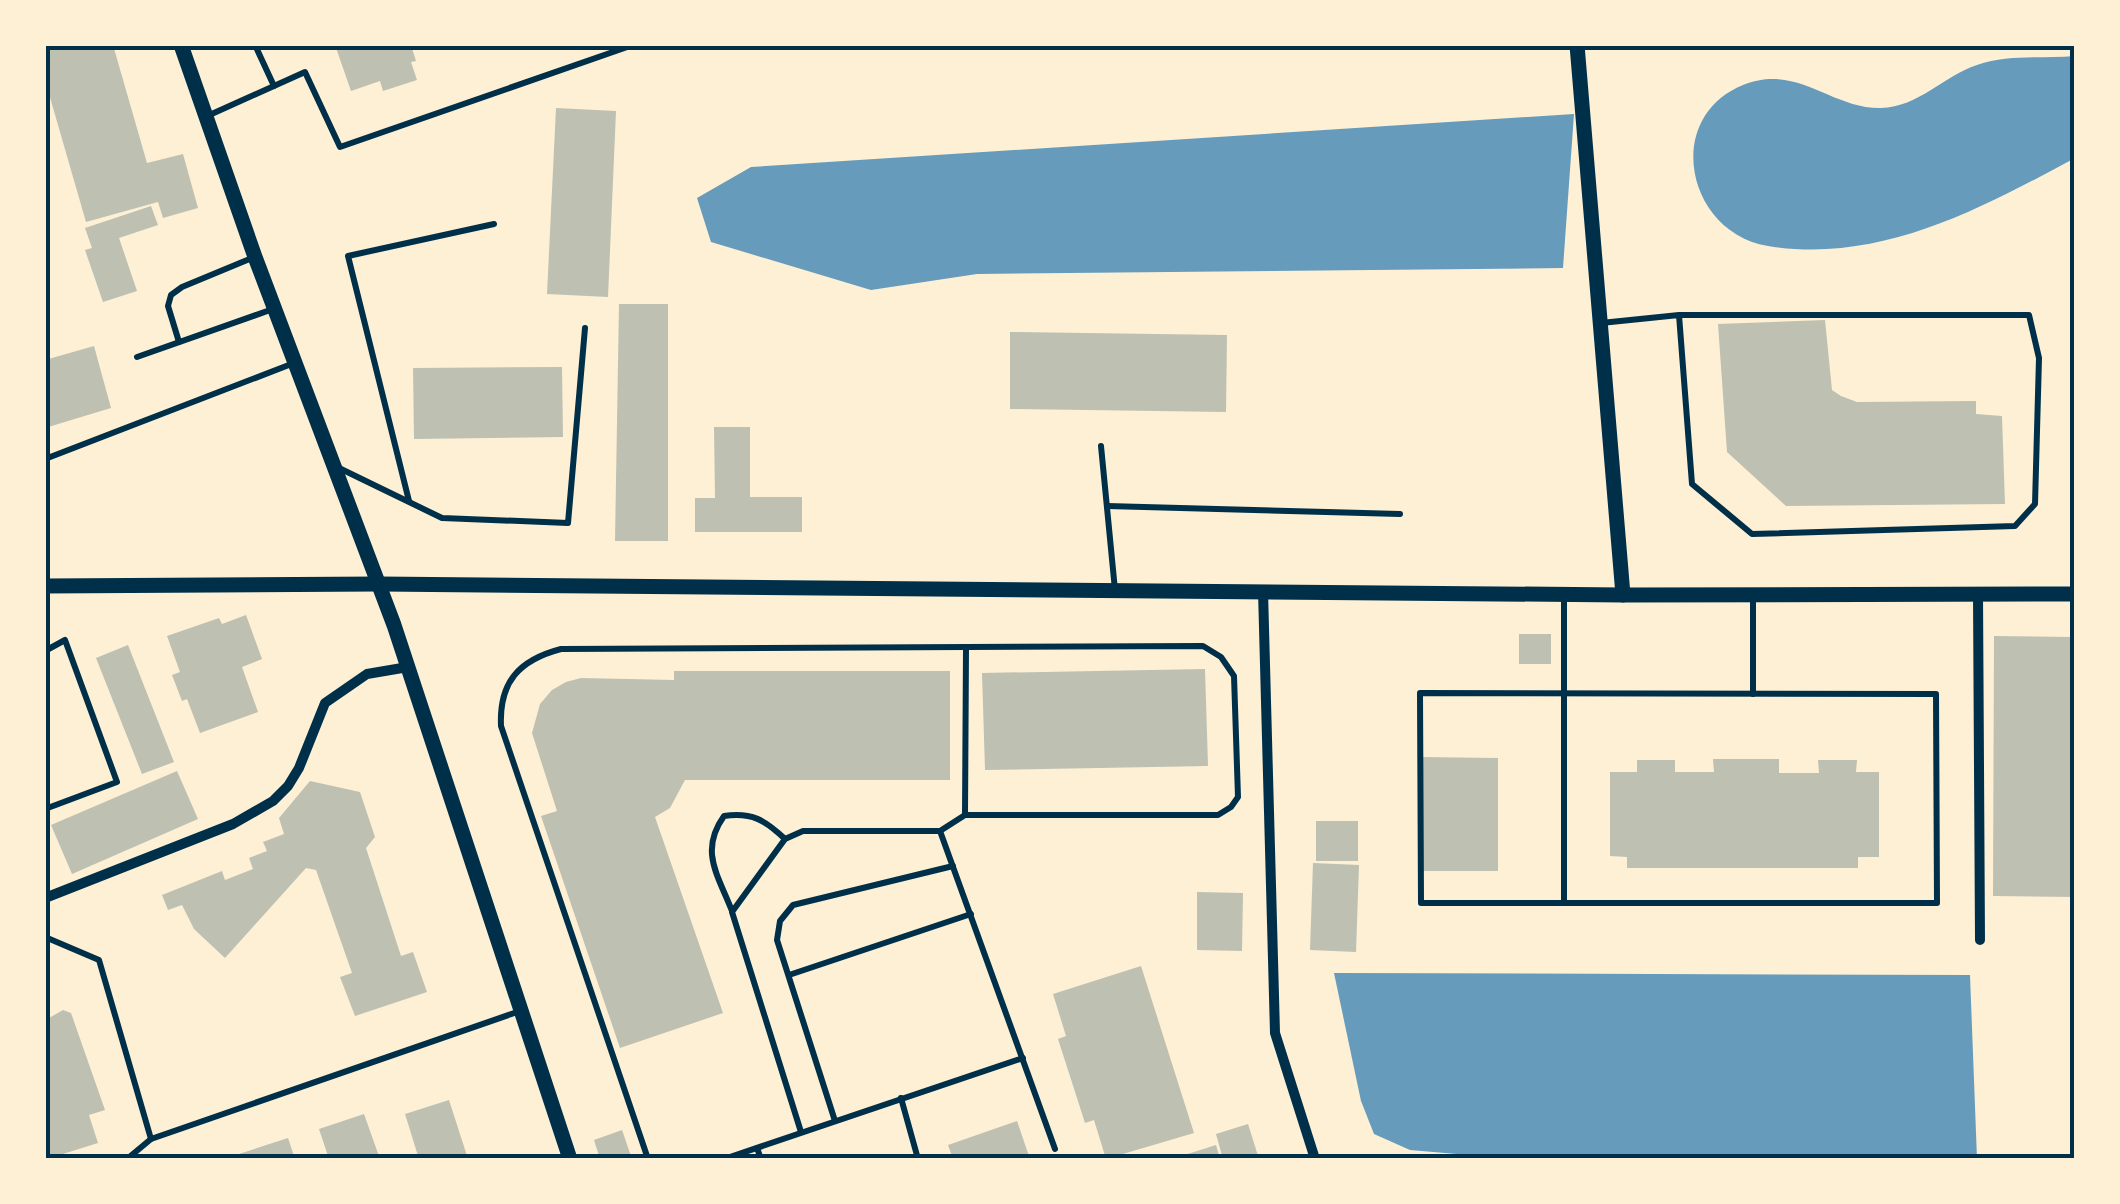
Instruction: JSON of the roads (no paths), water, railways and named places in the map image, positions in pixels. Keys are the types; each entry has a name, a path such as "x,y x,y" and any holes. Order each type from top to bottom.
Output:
{"street":[{"path":"181,45 255,257 408,667 570,1159"},
{"path":"1577,45 1622,595"},
{"path":"45,586 379,584 1622,595 2075,594"},
{"path":"1263,591 1275,1034 1316,1159"},
{"path":"1978,594 1980,940"},
{"path":"45,898 233,824 273,801 299,768 324,703 367,674 408,667"}],"lane":[{"path":"255,45 274,86"},
{"path":"204,117 305,72 340,147 633,45"},
{"path":"410,503 348,256 494,224"},
{"path":"179,342 168,306 171,295 255,257"},
{"path":"137,356 274,309"},
{"path":"1598,324 1679,315 2029,315 2039,358 2035,504 2014,526 1752,534 1692,484 1679,315"},
{"path":"333,465 442,518 568,523 585,328"},
{"path":"45,459 294,363"},
{"path":"1101,446 1115,592"},
{"path":"1106,506 1400,514"},
{"path":"1564,594 1564,903"},
{"path":"1753,594 1753,694"},
{"path":"45,651 65,640 116,782 45,809"},
{"path":"648,1159 501,726 500,705 506,687 519,670 538,655 560,649 1203,646 1231,668 1238,797 1218,815 965,816 940,831 804,831 785,839 732,912"},
{"path":"965,816 966,649"},
{"path":"1420,693 1753,694 1936,694 1937,903 1421,903 1420,693"},
{"path":"785,839 766,821 744,813 724,816 712,834 710,855 802,1132"},
{"path":"940,831 1056,1149"},
{"path":"835,1121 777,940 780,921 793,905 953,866"},
{"path":"789,975 970,914"},
{"path":"45,938 98,960 152,1139"},
{"path":"127,1159 152,1139 521,1011"},
{"path":"724,1159 1023,1058"},
{"path":"901,1098 918,1159"},
{"path":"757,1148 761,1159"}],"water":[{"path":"2075,56 2075,158 2003,196 1928,228 1850,247 1768,246 1740,237 1719,220 1703,198 1695,173 1694,147 1701,122 1717,101 1743,85 1781,79 1846,102 1881,108 1919,97 1965,70 1989,62"},
{"path":"1574,114 1563,268 977,274 871,290 711,242 697,198 751,167"},
{"path":"1334,973 1970,975 1977,1159 1515,1159 1410,1150 1374,1134 1361,1101"}]}
